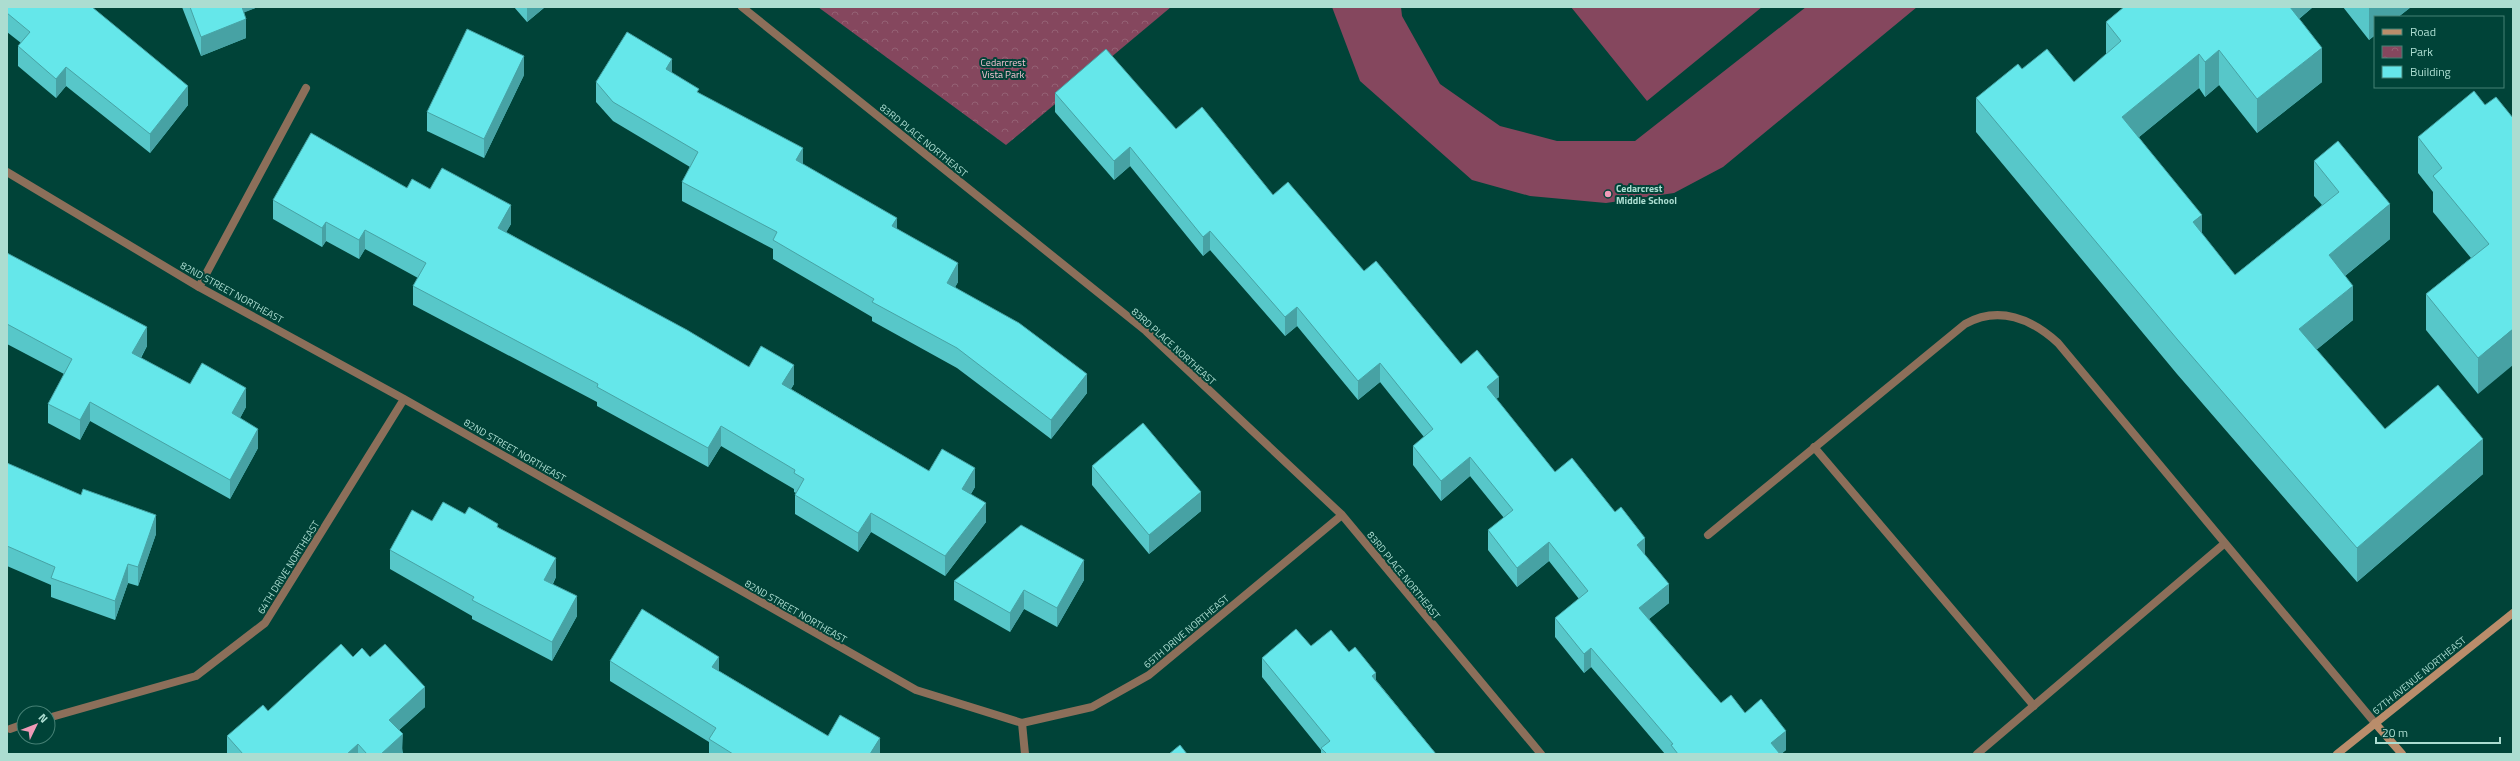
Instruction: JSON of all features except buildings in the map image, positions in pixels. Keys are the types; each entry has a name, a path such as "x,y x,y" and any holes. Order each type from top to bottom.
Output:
{"main road":[{"name":"67TH AVENUE NORTHEAST","path":"2337,754 2513,613"},
{"path":"2375,723 2402,754"}],"street":[{"name":"83RD PLACE NORTHEAST","path":"742,7 1146,331 1342,515 1541,754"},
{"path":"199,287 306,88"},
{"name":"82ND STREET NORTHEAST","path":"7,172 199,287 404,399 916,690 1022,723"},
{"path":"1708,535 1965,324 1978,316 2008,315 2028,321 2044,331 2058,343 2375,723"},
{"name":"64TH DRIVE NORTHEAST","path":"56,716 196,676 265,623 404,399"},
{"path":"1814,447 2034,706"},
{"name":"65TH DRIVE NORTHEAST","path":"1022,723 1092,707 1148,676 1342,515"},
{"path":"1977,754 2225,543"},
{"path":"1022,723 1025,754"}],"green space":[{"name":"Cedarcrest Vista Park","path":"818,7 1171,7 1006,145"},
{"path":"1332,7 1401,7 1402,16 1440,84 1500,126 1557,141 1635,141 1806,7 1917,7 1723,167 1674,193 1606,203 1530,196 1472,180 1360,81"},
{"path":"1571,7 1762,7 1647,101"}],"place":[{"name":"Cedarcrest Middle School","path":"1608,194"}]}
